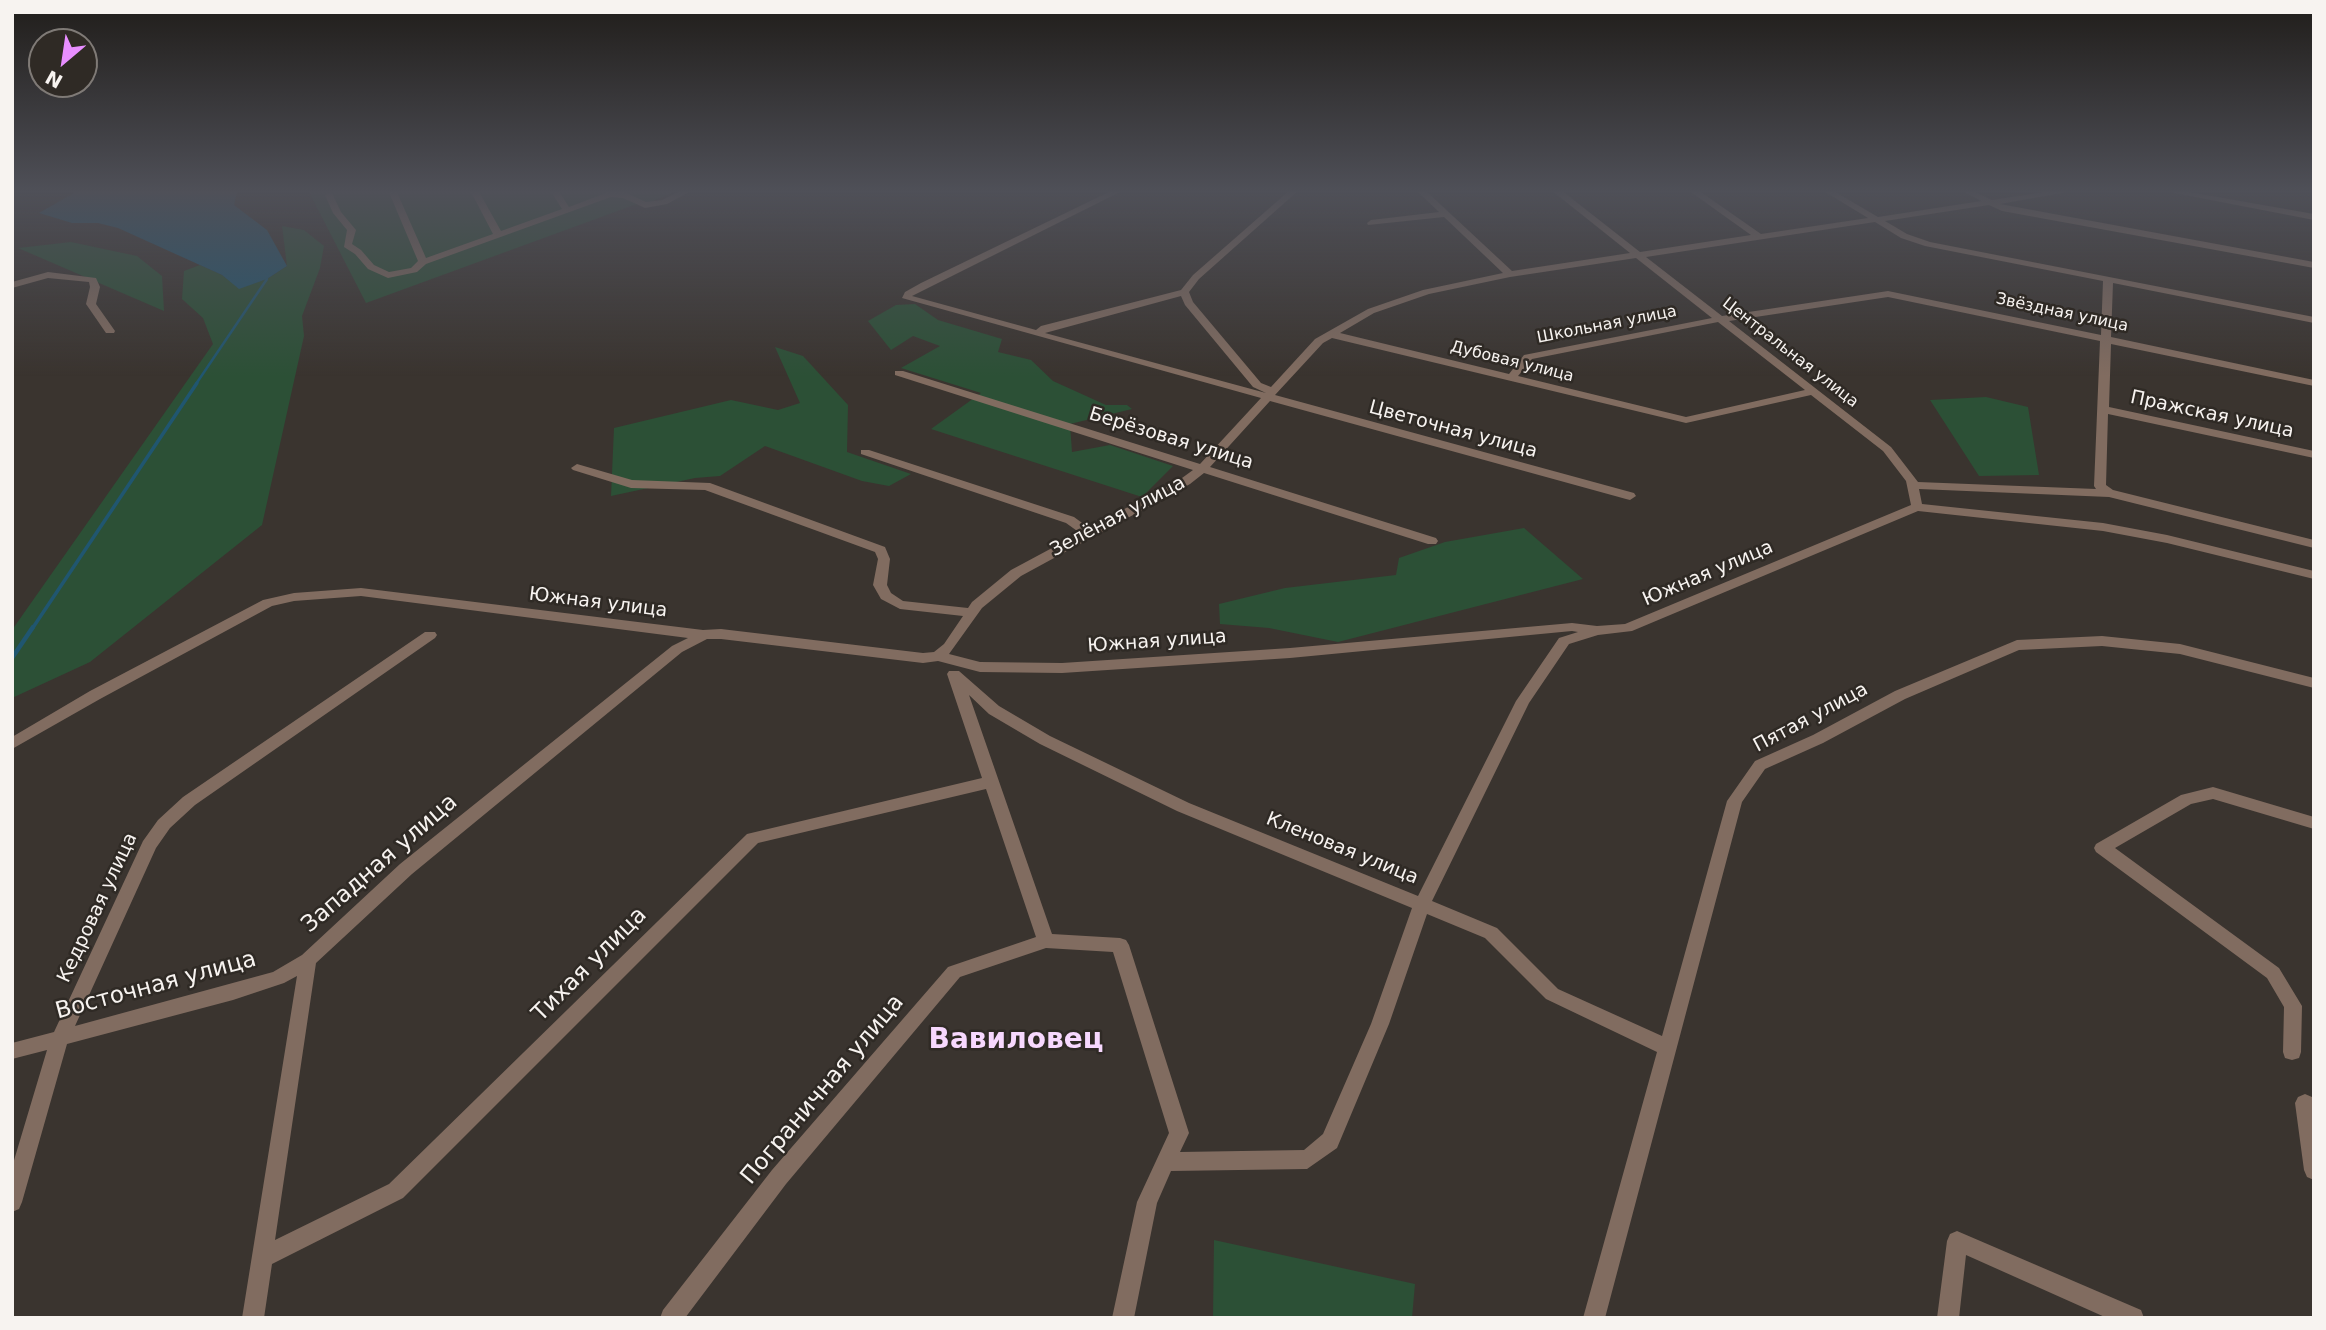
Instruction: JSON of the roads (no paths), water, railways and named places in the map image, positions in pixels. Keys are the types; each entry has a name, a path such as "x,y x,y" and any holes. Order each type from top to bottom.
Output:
{"street":[{"path":"358,252 371,267 388,275 414,270 424,262 450,252"},
{"path":"420,252 424,262"},
{"name":"Цветочная улица","path":"992,252 908,293 907,298 1270,395 1630,496"},
{"path":"1038,334 1045,328 1184,292 1196,277 1224,252"},
{"path":"1486,252 1510,274"},
{"name":"Центральная улица","path":"1634,252 1887,449 1902,465 1913,485 1917,507"},
{"name":"Зелёная улица","path":"938,656 949,647 971,613 991,592 1016,573 1186,481 1204,467 1311,349 1360,316 1396,301 1510,274 1649,252"},
{"path":"1968,252 2314,320"},
{"path":"2246,252 2314,265"},
{"path":"12,285 48,275 93,281 95,288 91,303 110,331"},
{"path":"2108,280 2098,478 2099,486 2109,493"},
{"path":"1184,292 1188,303 1257,385 1270,395"},
{"name":"Звёздная улица","path":"1720,319 1888,294 2314,383"},
{"name":"Школьная улица","path":"1511,378 1528,357 1720,319"},
{"name":"Дубовая улица","path":"1330,334 1686,420 1815,391"},
{"name":"Берёзовая улица","path":"899,373 1433,541"},
{"name":"Пражская улица","path":"2102,409 2314,455"},
{"path":"865,452 1070,520 1087,533"},
{"path":"577,468 631,484 706,486 868,544 881,550 884,559 880,585 886,596 900,605 971,613"},
{"path":"1913,485 2109,493 2314,544"},
{"name":"Южная улица","path":"12,744 95,695 268,603 294,597 361,592 703,635 721,634 923,659 938,656 980,667 1062,668 1290,653 1572,626 1597,631 1627,628 1917,507 2103,527 2167,539 2314,575"},
{"name":"Кленовая улица","path":"954,674 994,710 1058,746 1183,807 1422,904 1523,701 1564,641 1597,631"},
{"name":"Кедровая улица","path":"12,1202 60,1038 149,845 164,824 189,801 430,635"},
{"name":"Западная улица","path":"253,1318 308,960 405,869 677,649 703,635"},
{"name":"Пятая улица","path":"1594,1318 1735,802 1760,765 1818,739 1900,695 2017,645 2102,641 2180,649 2314,683"},
{"path":"938,656 954,674 1046,941 1121,946 1179,1133 1147,1202 1123,1318"},
{"name":"Тихая улица","path":"262,1258 396,1191 753,838 990,782"},
{"path":"2292,1052 2293,1006 2273,973 2102,848 2187,799 2213,793 2314,823"},
{"path":"1166,1162 1307,1159 1330,1142 1380,1024 1422,904 1491,933 1552,994 1669,1048"},
{"name":"Пограничная улица","path":"671,1318 779,1177 954,972 1046,941"},
{"name":"Восточная улица","path":"12,1051 233,992 278,978 308,960"},
{"path":"2305,1103 2314,1170"},
{"path":"1948,1318 1957,1241 2133,1318"}],"water":[{"path":"171,252 279,252 287,266 267,279 239,289 222,275"}],"waterway":[{"path":"196,384 267,279"},
{"path":"32,629 197,383"},
{"path":"12,658 33,627"}],"district":[{"name":"Вавиловец","path":"1016,1041"}]}
